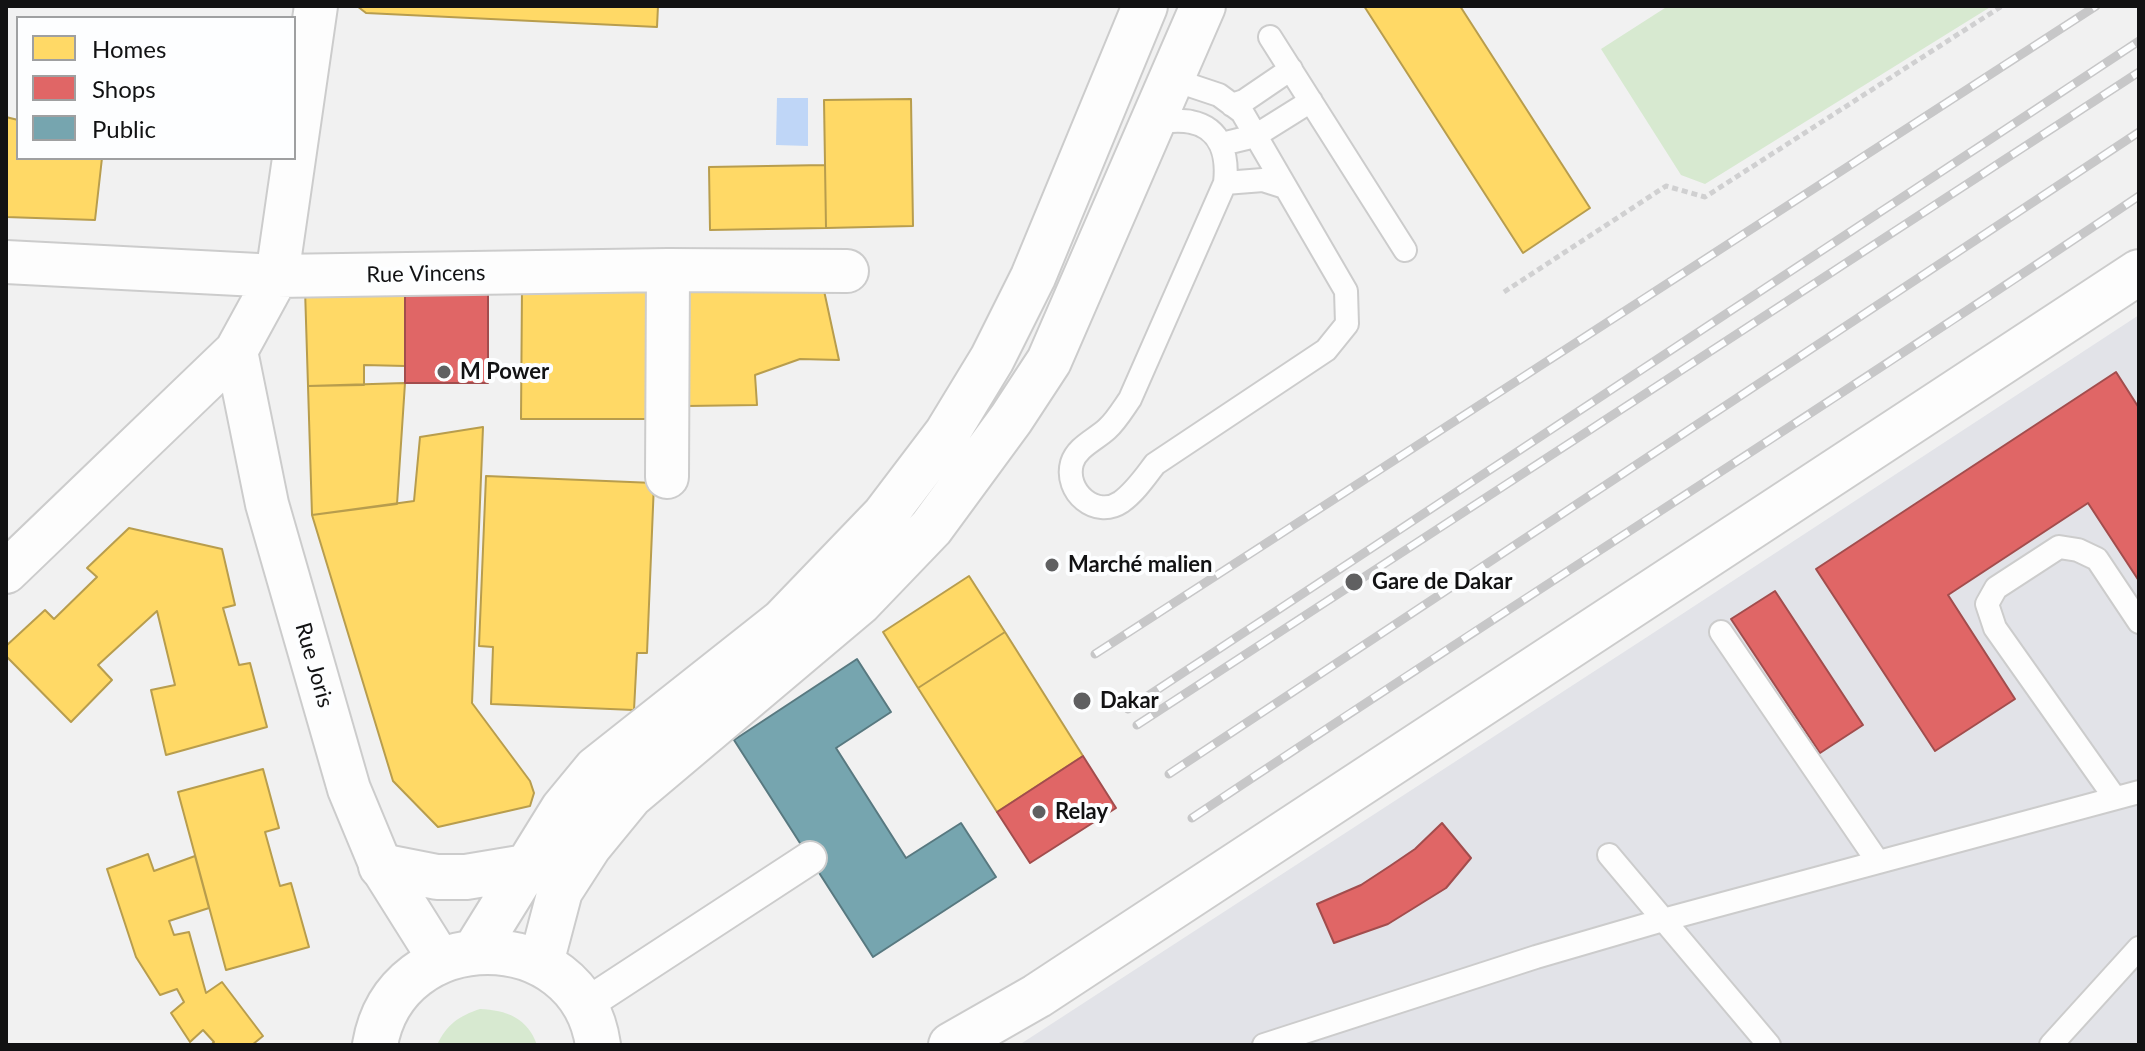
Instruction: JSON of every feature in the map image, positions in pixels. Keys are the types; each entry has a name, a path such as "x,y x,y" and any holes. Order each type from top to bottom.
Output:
{"street":[{"path":"296,144 316,6"},
{"path":"458,955 526,867 563,809 596,769 783,621 884,516 947,433 992,359 1033,277 1145,6"},
{"path":"541,963 560,891 589,846 630,796 859,603 931,528 1002,432 1049,361 1203,6"},
{"path":"6,572 236,351 277,276 294,160"},
{"name":"Rue Vincens","path":"6,262 277,276 668,270 847,271"},
{"path":"667,477 668,270"},
{"path":"951,1045 1037,996 2139,272"},
{"name":"Rue Joris","path":"236,351 267,504 349,789 381,866 458,955"},
{"path":"375,1045 383,1016 394,999 422,970 458,955 508,952 541,963 565,981 591,1025 810,858"},
{"path":"381,866 437,877 466,877 526,867"}],"lane":[{"path":"1270,37 1405,250"},
{"path":"1232,105 1244,101 1291,69"},
{"path":"1152,122 1191,121 1208,129 1222,144 1227,165 1225,183 1130,399 1109,428 1084,445 1072,461 1070,478 1075,493 1087,503 1106,507 1119,504 1138,487 1155,464 1326,350 1347,324 1346,291 1242,112 1219,95 1171,79"},
{"path":"1222,144 1255,136 1311,101"},
{"path":"1225,183 1263,180 1285,187"},
{"path":"2115,798 1995,628 1987,604 1996,588 2059,547 2078,550 2097,559 2139,622"},
{"path":"1721,632 1878,862"},
{"path":"1264,1045 1536,957 1663,920 2139,792"},
{"path":"1609,855 1769,1045"},
{"path":"2051,1045 2139,948"}],"path":[{"path":"1504,292 1666,186 1705,197 2002,6"}],"shaded area":[{"path":"2139,315 2139,1045 1019,1045 1647,637"}],"green space":[{"path":"1668,6 1992,6 1705,184 1681,175 1601,49"},
{"path":"480,1009 515,1017 528,1028 537,1045 437,1045 454,1022"}],"water":[{"path":"777,98 808,98 808,146 776,145"}],"building: Homes":[{"path":"357,6 658,6 657,27 366,13"},
{"path":"1364,6 1460,6 1590,208 1523,253"},
{"path":"911,99 913,226 826,228 824,100"},
{"path":"6,117 16,120 16,160 102,160 95,220 6,217"},
{"path":"825,165 826,228 710,230 709,167"},
{"path":"823,286 839,360 800,359 755,375 757,405 687,406 686,287"},
{"path":"522,287 654,287 654,419 521,419"},
{"path":"305,289 405,289 405,366 364,365 364,385 308,386"},
{"path":"405,383 397,504 312,515 308,386"},
{"path":"483,427 472,703 530,781 534,793 530,806 438,827 393,781 312,515 414,501 420,437"},
{"path":"486,476 654,483 647,653 637,653 634,710 491,704 493,647 479,646"},
{"path":"129,528 222,549 235,605 223,608 239,665 250,663 267,727 166,755 151,690 175,685 157,611 98,665 112,680 71,722 6,656 6,646 45,610 54,619 97,577 87,568"},
{"path":"969,576 1005,632 918,688 883,632"},
{"path":"1005,632 1083,756 997,812 918,688"},
{"path":"263,769 279,828 265,832 280,886 291,883 309,947 226,970 178,792"},
{"path":"148,854 154,871 195,856 209,908 169,921 174,935 189,932 206,993 222,982 263,1036 252,1045 211,1045 214,1042 203,1030 190,1042 171,1013 184,1002 177,989 160,995 136,957 107,869"}],"building: Shops":[{"path":"488,288 488,383 405,383 405,289"},
{"path":"2116,372 2139,408 2139,581 2088,503 1948,595 2015,699 1935,751 1816,569"},
{"path":"1775,591 1863,725 1820,753 1731,619"},
{"path":"1083,756 1116,808 1030,863 997,812"},
{"path":"1442,823 1471,858 1446,888 1388,924 1334,943 1317,904 1361,885 1415,849"}],"building: Public":[{"path":"857,659 891,712 836,748 906,858 961,823 996,877 873,957 734,740"}],"railway":[{"path":"1095,654 2096,6"},
{"path":"1128,709 2139,41"},
{"path":"1137,725 2139,72"},
{"path":"1169,774 2139,132"},
{"path":"1192,818 2139,196"}],"place":[{"name":"M Power","path":"444,372"},
{"name":"Marché malien","path":"1052,565"},
{"name":"Gare de Dakar","path":"1354,582"},
{"name":"Dakar","path":"1082,701"},
{"name":"Relay","path":"1039,812"}]}
